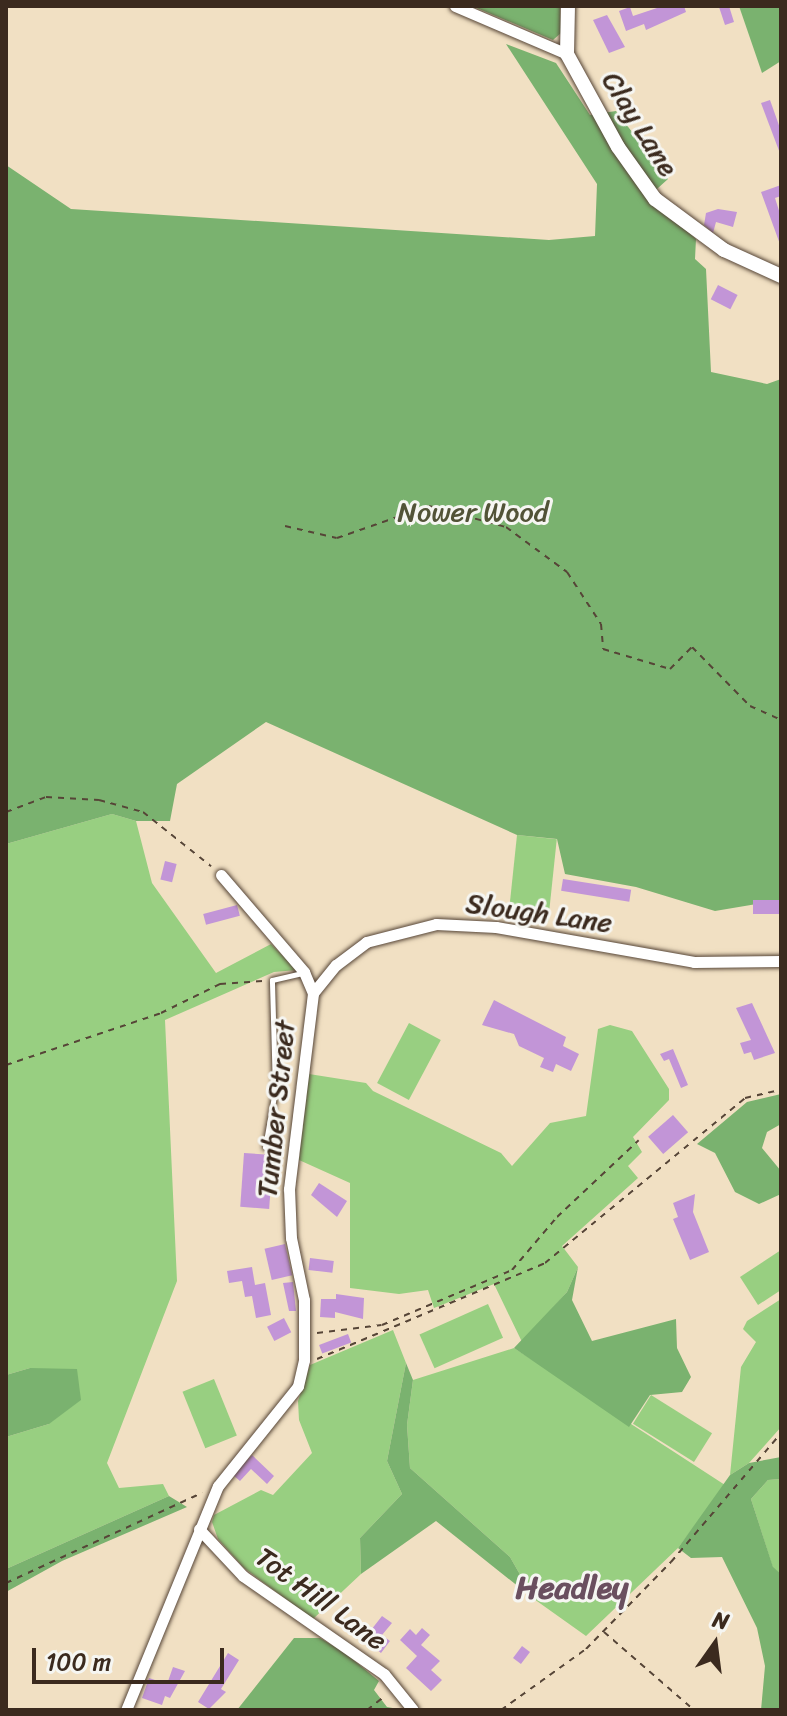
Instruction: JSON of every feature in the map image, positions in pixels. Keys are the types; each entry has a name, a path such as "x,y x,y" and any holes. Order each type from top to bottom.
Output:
{"street":[{"name":"Clay Lane","path":"455,6 567,54 618,147 655,199 724,250 781,276"},
{"path":"567,54 568,6"},
{"path":"221,875 304,972 313,993"},
{"name":"Slough Lane","path":"313,993 329,973 366,942 436,924 496,927 694,962 781,961"},
{"path":"304,972 329,973"},
{"name":"Tumber Street","path":"126,1710 218,1486 281,1412 298,1386 304,1360 304,1334 289,1189 313,993"},
{"name":"Tot Hill Lane","path":"199,1529 243,1576 358,1655 396,1689 413,1710"}],"lane":[{"path":"265,1147 275,1090 272,980 304,972"}],"path":[{"path":"285,526 337,538 429,506 506,527 567,572 601,624 603,649 670,669 692,647 750,706 781,720"},
{"path":"6,812 46,797 99,800 143,812 221,875"},
{"path":"6,1065 161,1013 220,984 272,980"},
{"path":"304,1360 318,1359 545,1263 745,1098 781,1090"},
{"path":"304,1334 382,1325 512,1270 557,1217 639,1140"},
{"path":"501,1710 603,1631 671,1562 781,1433"},
{"path":"6,1583 218,1486"},
{"path":"603,1631 694,1710"},
{"path":"367,1710 396,1689"}],"green space":[{"path":"472,6 560,6 561,33 553,40"},
{"path":"739,6 781,6 781,61 762,73"},
{"name":"Nower Wood","path":"506,44 556,63 590,115 616,111 668,179 648,197 696,239 695,259 706,269 711,372 767,384 781,379 781,900 715,911 636,887 565,874 557,839 517,835 266,722 177,784 170,821 136,821 112,814 6,844 6,165 71,209 549,240 595,236 597,184"},
{"path":"112,814 136,821 152,883 216,973 271,944 297,970 274,972 165,1020 177,1281 107,1463 119,1488 163,1484 169,1496 6,1569 6,1437 49,1424 30,1368 6,1375 6,844"},
{"path":"517,835 557,839 548,922 508,918"},
{"path":"409,1023 441,1040 409,1100 377,1083"},
{"path":"610,1025 632,1031 669,1089 669,1100 633,1137 642,1152 628,1166 638,1178 562,1246 578,1267 567,1292 522,1342 494,1284 434,1308 428,1290 399,1294 350,1288 350,1183 299,1160 309,1074 366,1083 373,1091 501,1153 512,1166 550,1123 586,1116 598,1029"},
{"path":"781,1094 781,1124 767,1132 762,1148 781,1171 781,1194 759,1204 735,1192 715,1153 697,1144 747,1102"},
{"path":"781,1250 781,1290 758,1305 740,1277"},
{"path":"578,1267 572,1300 592,1341 676,1319 677,1348 691,1377 682,1392 650,1395 629,1427 514,1348 567,1292"},
{"path":"781,1299 781,1427 749,1463 730,1475 741,1367 756,1342 743,1329 747,1321"},
{"path":"488,1304 503,1338 435,1368 419,1335"},
{"path":"393,1330 406,1363 387,1461 402,1494 360,1538 361,1574 313,1619 244,1568 218,1539 212,1522 214,1515 261,1490 273,1495 312,1453 299,1420 298,1401 310,1365"},
{"path":"514,1348 725,1485 678,1548 586,1636 534,1599 510,1557 410,1468 407,1425 413,1380"},
{"path":"406,1363 413,1380 407,1425 410,1468 510,1557 534,1599 436,1521 361,1574 360,1538 402,1494 387,1461"},
{"path":"30,1368 77,1369 81,1400 49,1424 6,1437 6,1375"},
{"path":"214,1379 237,1436 205,1448 182,1392"},
{"path":"651,1395 712,1433 694,1462 633,1424"},
{"path":"781,1457 781,1479 768,1480 751,1499 773,1567 781,1574 781,1710 761,1710 765,1666 757,1628 722,1557 691,1558 678,1548 730,1475 749,1463"},
{"path":"781,1479 781,1574 773,1568 751,1499 768,1480"},
{"path":"169,1496 187,1507 62,1561 6,1592 6,1569"},
{"path":"294,1638 320,1638 345,1653 379,1681 374,1690 387,1707 404,1710 237,1710"}],"building":[{"path":"663,6 684,6 686,12 646,30 644,24 626,31 619,11 630,7 633,16"},
{"path":"729,6 734,22 725,25 719,7"},
{"path":"607,15 625,47 609,53 593,20"},
{"path":"770,100 781,131 781,156 761,103"},
{"path":"781,185 781,196 775,198 781,217 781,247 761,192"},
{"path":"718,209 737,212 733,227 716,222 713,233 704,225 706,213"},
{"path":"718,285 738,295 730,309 711,299"},
{"path":"165,861 177,864 172,882 160,879"},
{"path":"563,879 631,890 629,902 561,891"},
{"path":"753,900 781,900 781,914 753,914"},
{"path":"237,905 240,916 206,925 203,914"},
{"path":"494,1000 566,1037 563,1046 579,1054 571,1071 556,1064 553,1072 540,1067 544,1058 519,1046 514,1034 482,1025"},
{"path":"752,1003 775,1053 754,1060 751,1052 744,1054 740,1043 751,1040 736,1008"},
{"path":"673,1049 688,1085 681,1088 669,1059 664,1061 660,1054"},
{"path":"673,1115 688,1132 663,1154 648,1137"},
{"path":"244,1153 273,1155 269,1209 240,1207"},
{"path":"319,1183 347,1201 337,1217 311,1195"},
{"path":"695,1194 693,1212 709,1252 690,1260 673,1219 678,1217 673,1203"},
{"path":"285,1244 292,1275 272,1280 265,1249"},
{"path":"310,1258 334,1261 332,1273 309,1270"},
{"path":"252,1267 255,1285 265,1283 271,1315 256,1318 252,1296 245,1297 242,1281 229,1283 227,1271"},
{"path":"293,1282 296,1311 289,1311 283,1283"},
{"path":"336,1294 364,1298 363,1319 335,1312 335,1318 320,1317 321,1299 336,1299"},
{"path":"284,1318 291,1332 274,1341 267,1327"},
{"path":"348,1334 351,1342 322,1354 319,1345"},
{"path":"252,1455 274,1476 267,1484 251,1469 240,1481 233,1475"},
{"path":"382,1616 392,1623 382,1635 390,1641 381,1653 364,1639"},
{"path":"422,1628 430,1635 421,1645 440,1661 431,1670 442,1680 431,1691 406,1668 417,1656 400,1640 410,1629 416,1635"},
{"path":"522,1646 530,1652 521,1664 513,1658"},
{"path":"228,1653 239,1660 221,1689 226,1692 209,1709 198,1702"},
{"path":"173,1667 185,1671 170,1698 165,1696 162,1705 142,1698 149,1678 167,1684"}],"district":[{"name":"Headley","path":"572,1588"}]}
